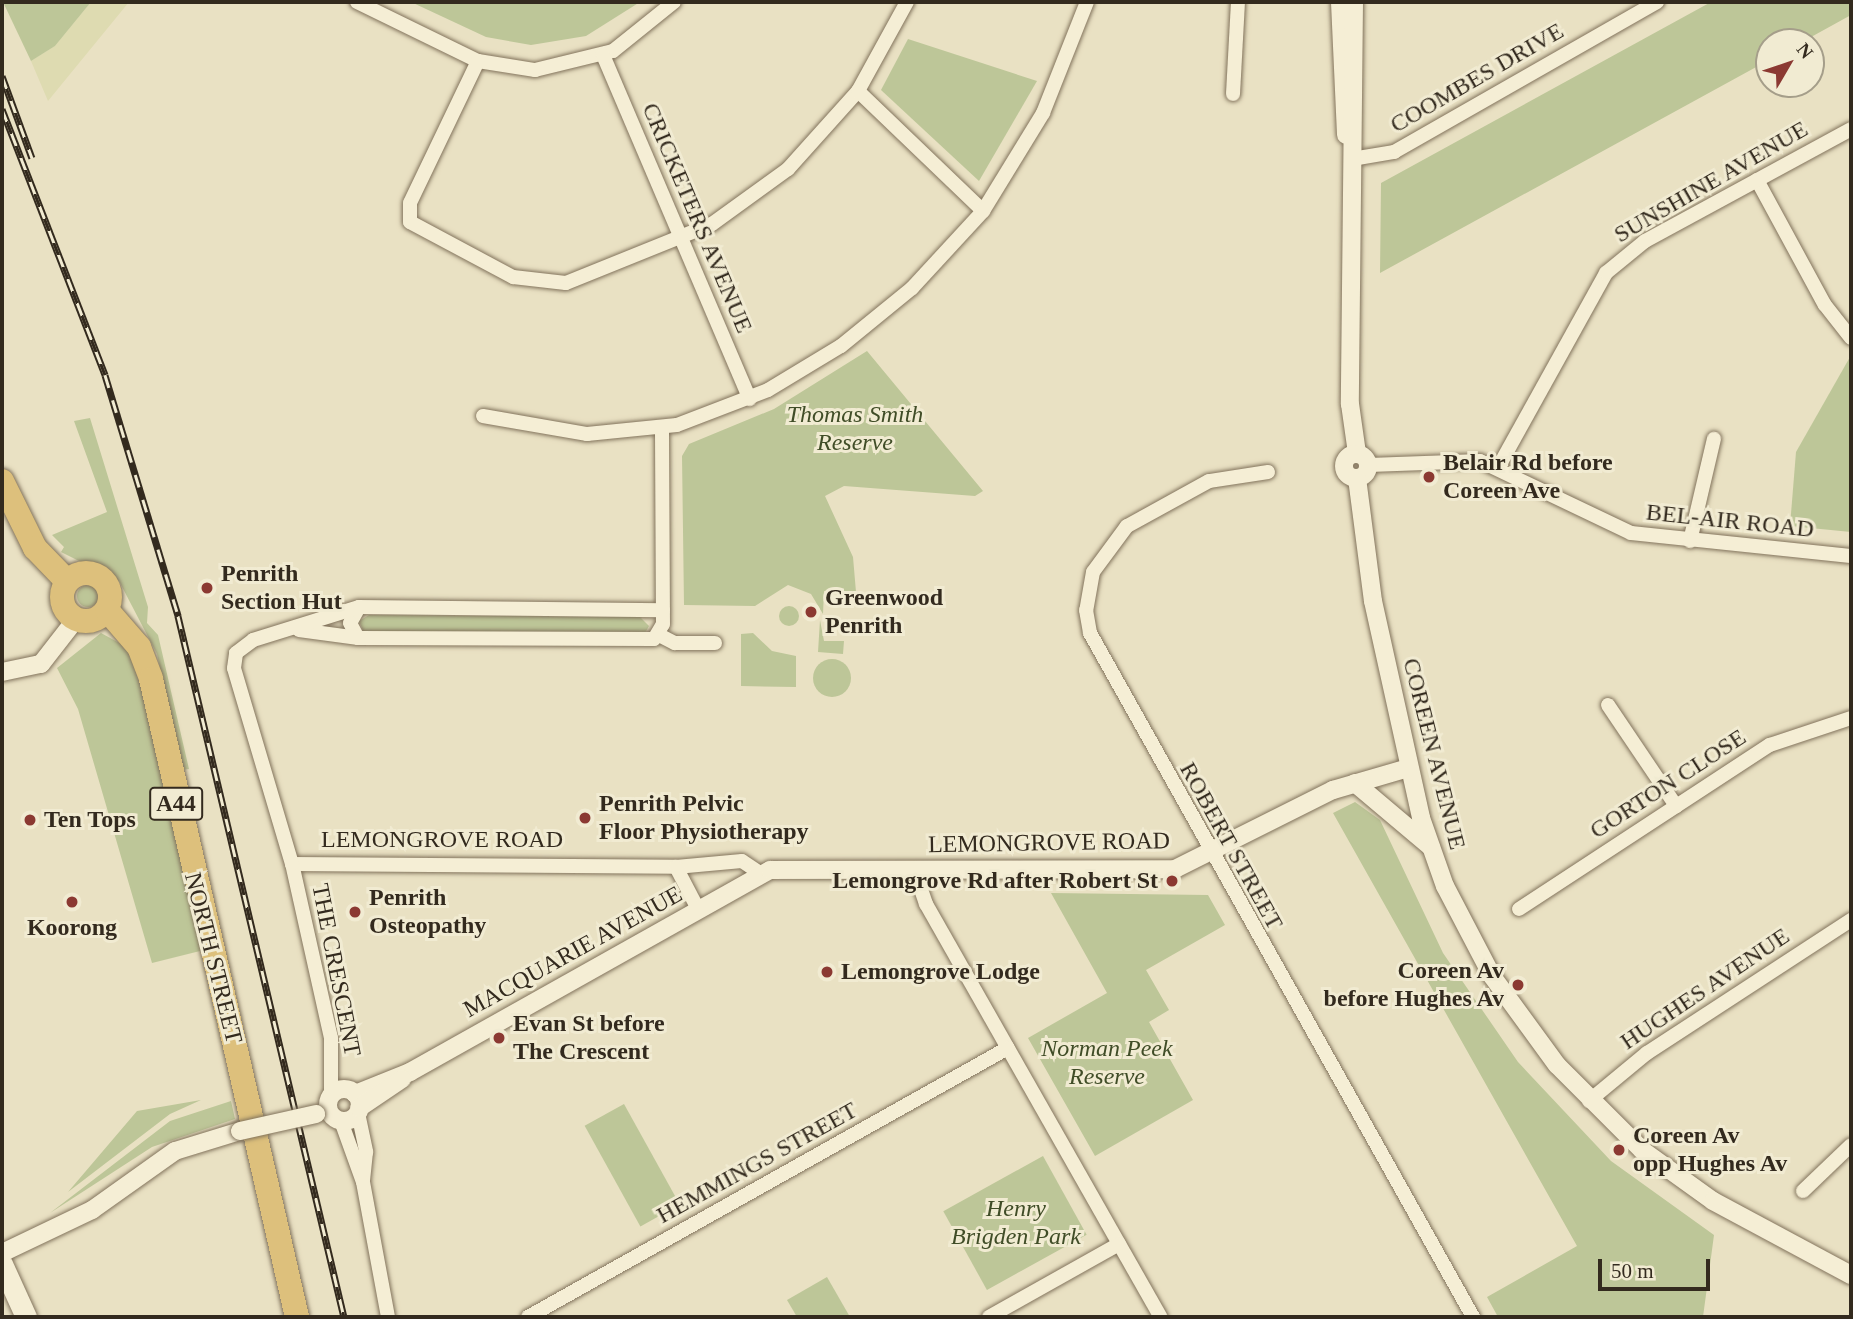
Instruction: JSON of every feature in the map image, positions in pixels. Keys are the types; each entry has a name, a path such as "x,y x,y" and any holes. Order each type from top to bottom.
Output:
{"highway":[{"path":"2,481 35,548 67,581 62,603 76,620 90,621 107,610"},
{"name":"A44","path":"67,581 81,573 97,575 108,586 107,610"},
{"name":"NORTH STREET","path":"107,610 139,647 151,678 297,1317"}],"main road":[{"path":"2,1264 26,1317"}],"street":[{"path":"357,2 478,61 535,70 603,55 644,30 674,2"},
{"path":"478,61 410,203 414,228 535,285 584,279 681,238 732,212 780,176 858,92 907,2"},
{"path":"483,416 554,432 662,428 750,399 873,322 982,211 1044,113 1087,2"},
{"path":"1233,94 1238,2"},
{"name":"COREEN AVENUE","path":"1340,2 1341,111 1352,159"},
{"name":"COREEN AVENUE","path":"1354,2 1350,404 1361,466 1373,601 1408,768 1431,847 1492,976 1589,1101 1713,1201 1851,1275"},
{"name":"COOMBES DRIVE","path":"1352,159 1394,152 1657,2"},
{"name":"CRICKETERS AVENUE","path":"603,55 750,399"},
{"path":"858,92 982,211"},
{"name":"SUNSHINE AVENUE","path":"1499,466 1606,274 1646,241 1851,129"},
{"path":"1757,180 1825,305 1851,338"},
{"path":"659,635 663,610 662,428"},
{"path":"1690,541 1714,439"},
{"name":"BEL-AIR ROAD","path":"1361,466 1447,457 1499,466 1631,533 1851,556"},
{"name":"ROBERT STREET","path":"1268,472 1209,481 1136,519 1098,560 1086,596 1095,648 1210,856 1473,1317"},
{"path":"284,631 359,607 663,610"},
{"path":"358,638 350,623 359,607"},
{"path":"2,672 41,664 76,620"},
{"path":"284,631 316,628 358,638 645,641 659,635 675,643 715,643"},
{"name":"THE CRESCENT","path":"284,631 244,643 236,653 234,668 292,864 331,1038 329,1110 363,1182 388,1317"},
{"path":"1608,705 1676,806"},
{"name":"GORTON CLOSE","path":"1518,909 1784,737 1851,718"},
{"name":"LEMONGROVE ROAD","path":"292,864 676,867 742,861 761,874 914,869 1163,870 1210,856 1355,783 1408,768"},
{"path":"1355,783 1431,847"},
{"path":"676,867 698,909"},
{"path":"914,869 926,904 1161,1317"},
{"name":"MACQUARIE AVENUE","path":"329,1110 357,1105 410,1072 761,874"},
{"name":"HUGHES AVENUE","path":"1589,1101 1647,1053 1851,920"},
{"name":"HEMMINGS STREET","path":"528,1317 1008,1048"},
{"path":"2,1253 79,1217 175,1151 240,1131 329,1110 343,1089 357,1105"},
{"name":"THE CRESCENT","path":"357,1105 366,1152 363,1182"},
{"path":"1803,1191 1851,1145"},
{"path":"989,1317 1119,1244"}],"shaded area":[{"path":"91,2 129,2 48,101 31,61 55,46"}],"green space":[{"path":"3,2 91,2 55,46 31,61"},
{"path":"411,2 640,2 586,36 531,45 486,37"},
{"path":"1711,2 1851,2 1851,15 1825,29 1755,28 1755,68 1380,273 1381,183"},
{"path":"908,39 1037,81 979,181 881,90"},
{"name":"Thomas Smith Reserve","path":"867,351 983,491 975,496 844,486 825,496 853,557 856,592 824,591 823,614 811,594 788,585 755,606 684,605 682,456 689,444 774,409"},
{"path":"1850,357 1851,532 1790,526 1796,452"},
{"path":"90,418 148,607 147,623 158,635 189,769 181,770 157,654 119,581 61,552 64,547 52,535 107,512 74,421"},
{"path":"88,585 96,588 99,596 96,604 88,607 80,604 77,596 80,588"},
{"path":"785,606 793,606 799,616 793,626 785,626 779,620 779,612"},
{"path":"369,615 640,617 649,626 645,633 618,634 364,633 359,621"},
{"path":"820,620 824,641 844,641 843,654 818,652"},
{"path":"101,633 134,651 204,950 152,963 78,709 57,668"},
{"path":"753,633 772,651 796,656 796,687 741,686 741,634"},
{"path":"832,659 845,665 851,678 845,691 832,697 819,691 813,678 819,665"},
{"path":"1355,802 1380,820 1443,953 1518,1062 1611,1161 1714,1235 1703,1317 1498,1317 1487,1297 1577,1246 1333,813"},
{"name":"Norman Peek Reserve","path":"1051,893 1208,895 1225,925 1146,970 1169,1010 1149,1022 1193,1100 1095,1156 1028,1038 1107,993"},
{"path":"201,1100 170,1114 68,1192 137,1111"},
{"path":"231,1101 235,1119 152,1147 50,1213 170,1121"},
{"path":"624,1104 680,1205 640,1226 585,1126"},
{"name":"Henry Brigden Park","path":"1043,1156 1087,1235 987,1290 943,1211"},
{"path":"827,1277 850,1317 797,1317 787,1300"}],"railway":[{"path":"2,76 32,158"},
{"path":"2,109 105,375 178,616 344,1317"}],"place":[{"name":"Belair Rd before Coreen Ave","path":"1429,477"},
{"name":"Penrith Section Hut","path":"207,588"},
{"name":"Greenwood Penrith","path":"811,612"},
{"name":"Penrith Pelvic Floor Physiotherapy","path":"585,818"},
{"name":"Ten Tops","path":"30,820"},
{"name":"Lemongrove Rd after Robert St","path":"1172,881"},
{"name":"Koorong","path":"72,902"},
{"name":"Penrith Osteopathy","path":"355,912"},
{"name":"Lemongrove Lodge","path":"827,972"},
{"name":"Coreen Av before Hughes Av","path":"1518,985"},
{"name":"Evan St before The Crescent","path":"499,1038"},
{"name":"Coreen Av opp Hughes Av","path":"1619,1150"}]}
